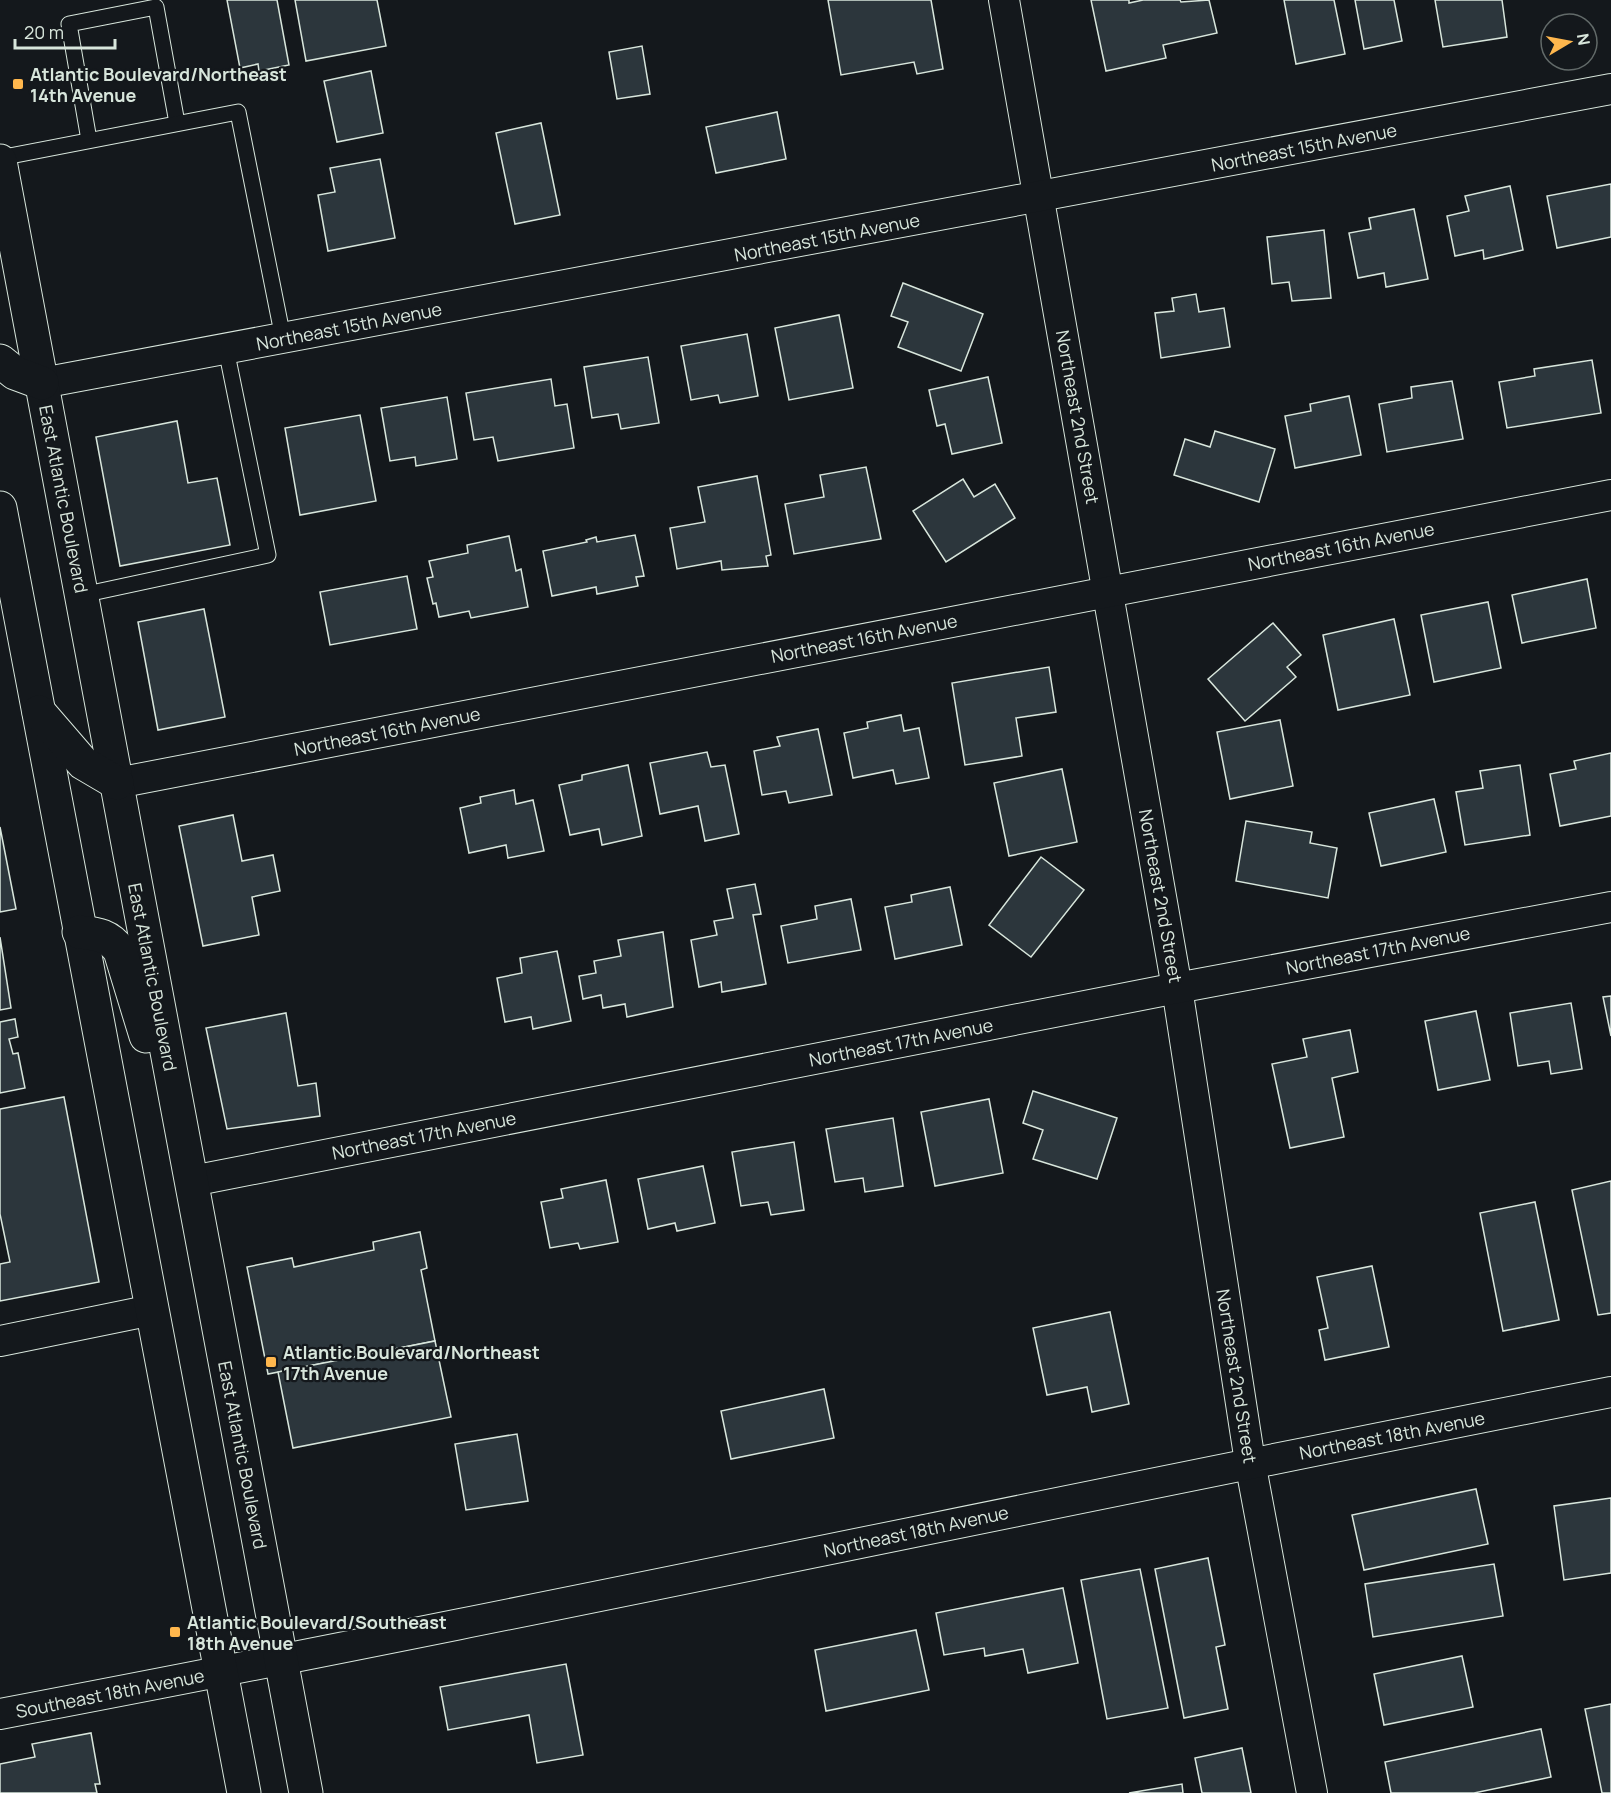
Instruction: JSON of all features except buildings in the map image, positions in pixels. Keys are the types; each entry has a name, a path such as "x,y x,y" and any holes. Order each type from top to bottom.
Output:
{"main road":[{"name":"East Atlantic Boulevard","path":"0,159 306,1793"},
{"path":"0,361 15,373 42,383"},
{"path":"0,508 244,1793"},
{"path":"38,710 83,763 117,783"},
{"path":"79,932 100,934 113,941 120,951 192,1181"}],"street":[{"name":"Northeast 2nd Street","path":"1004,0 1177,988 1250,1462 1312,1793"},
{"name":"Northeast 15th Avenue","path":"42,383 1611,89"},
{"name":"Northeast 16th Avenue","path":"117,783 1611,495"},
{"name":"Northeast 17th Avenue","path":"192,1181 1177,988 1611,907"},
{"path":"0,1341 152,1310"},
{"name":"Northeast 18th Avenue","path":"221,1672 1250,1462 1611,1392"},
{"name":"Southeast 18th Avenue","path":"0,1714 221,1672"}],"lane":[{"path":"89,140 69,24 156,7 177,123"},
{"path":"0,159 238,112 283,338"},
{"path":"82,595 268,555 226,349"}],"place":[{"name":"Atlantic Boulevard/Northeast 14th Avenue","path":"18,84"},
{"name":"Atlantic Boulevard/Northeast 17th Avenue","path":"271,1362"},
{"name":"Atlantic Boulevard/Southeast 18th Avenue","path":"175,1632"}]}
